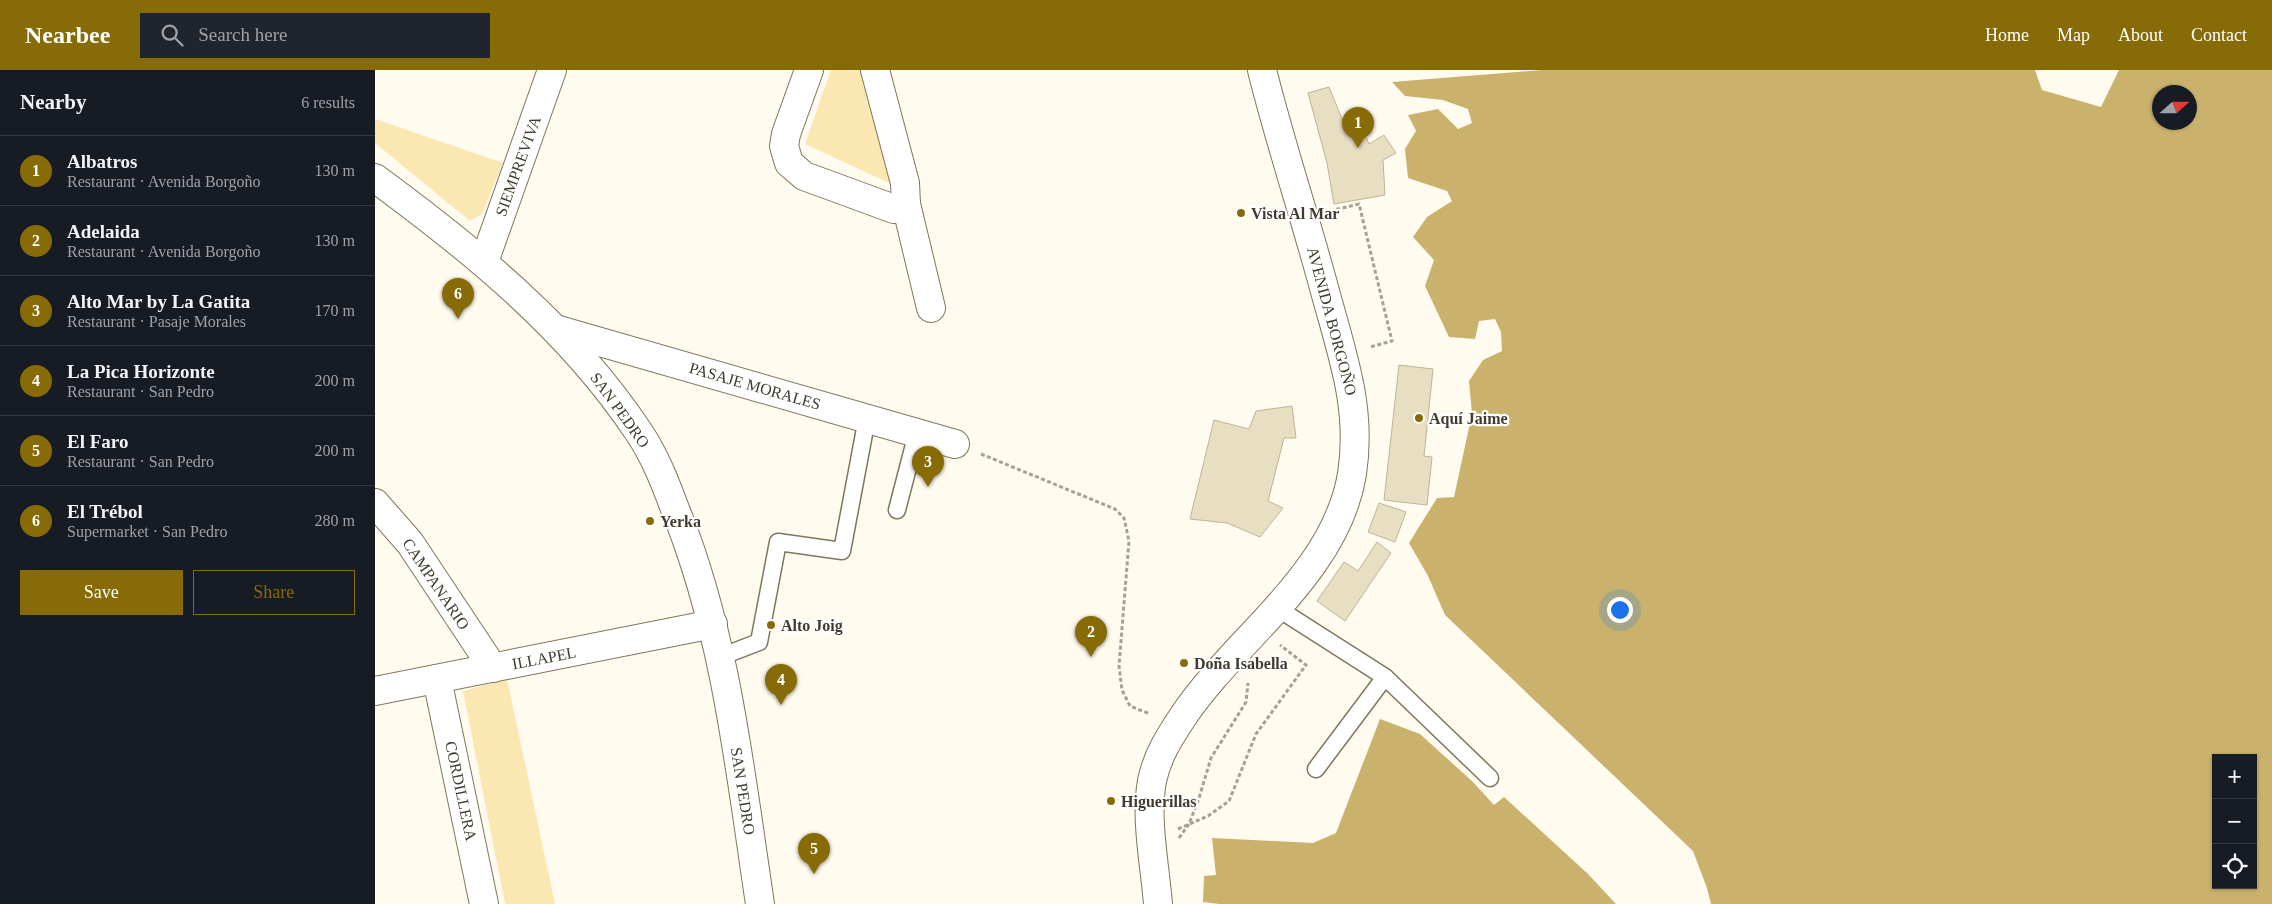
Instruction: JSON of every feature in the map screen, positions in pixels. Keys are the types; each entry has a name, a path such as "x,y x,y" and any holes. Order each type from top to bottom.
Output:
{"street":[{"name":"SIEMPREVIVA","path":"484,262 552,70"},
{"path":"809,70 785,134 784,146 789,163 805,176 894,209 901,209 906,204"},
{"path":"875,70 905,183 906,204 931,308"},
{"name":"AVENIDA BORGOÑO","path":"1158,904 1161,846 1149,799 1152,779 1161,754 1177,725 1204,687 1283,611 1325,546 1336,525 1351,477 1356,446 1351,385 1320,209 1277,128 1262,70"},
{"name":"SAN PEDRO","path":"375,178 484,262 555,329 604,384 639,432 663,477 693,553 713,624 734,728 760,904"},
{"name":"PASAJE MORALES","path":"555,329 955,444"},
{"name":"CAMPANARIO","path":"375,503 410,543 493,668"},
{"name":"ILLAPEL","path":"375,691 713,624"},
{"name":"CORDILLERA","path":"437,679 484,904"}],"lane":[{"path":"720,657 759,642 779,542 842,551 867,418"},
{"path":"897,510 917,433"},
{"path":"1283,611 1385,677 1490,778"},
{"path":"1315,769 1385,677"}],"path":[{"path":"1320,209 1359,204 1392,341 1368,347"},
{"path":"1320,209 1332,220"},
{"path":"1365,338 1369,355"},
{"path":"955,444 1115,509 1124,518 1129,541 1119,666 1122,690 1130,706 1177,725"},
{"path":"1161,846 1189,824 1208,816 1229,801 1255,734 1306,665 1268,635 1283,611"},
{"path":"1161,846 1189,824 1211,758 1246,702 1248,679"}],"shaded area":[{"path":"831,70 870,70 900,188 805,144"},
{"path":"1542,70 2035,70 2042,90 2101,107 2119,70 2272,70 2272,904 1711,904 1693,851 1445,615 1428,576 1409,543 1437,498 1454,497 1472,414 1469,381 1483,360 1502,351 1501,332 1495,319 1479,321 1475,339 1449,337 1425,286 1434,260 1413,237 1427,217 1452,201 1447,191 1408,178 1405,149 1416,131 1408,115 1438,109 1458,129 1472,123 1468,109 1443,100 1405,96 1392,82"},
{"path":"375,119 503,163 482,214 470,221 375,143"},
{"path":"507,679 555,904 505,904 463,691"},
{"path":"1380,719 1420,734 1473,782 1494,805 1504,797 1588,874 1616,904 1219,904 1203,902 1204,876 1216,875 1212,838 1313,843 1336,833"}],"building":[{"path":"1329,87 1344,124 1359,121 1369,144 1384,135 1396,153 1383,160 1385,195 1334,204 1327,163 1308,93"},
{"path":"1399,365 1433,369 1424,456 1432,457 1427,505 1384,500"},
{"path":"1292,406 1296,438 1284,438 1268,501 1283,508 1260,537 1227,523 1190,519 1214,420 1249,429 1256,411"},
{"path":"1379,503 1406,512 1395,542 1368,532"},
{"path":"1377,542 1391,553 1345,621 1317,601 1344,562 1358,571"}],"place":[{"name":"Albatros","path":"1358,148"},
{"name":"Vista Al Mar","path":"1241,213"},
{"name":"El Trébol","path":"458,319"},
{"name":"Aquí Jaime","path":"1419,418"},
{"name":"Alto Mar by La Gatita","path":"928,487"},
{"name":"Yerka","path":"650,521"},
{"name":"Alto Joig","path":"771,625"},
{"name":"Adelaida","path":"1091,657"},
{"name":"Doña Isabella","path":"1184,663"},
{"name":"La Pica Horizonte","path":"781,705"},
{"name":"Higuerillas","path":"1111,801"},
{"name":"El Faro","path":"814,874"}]}
